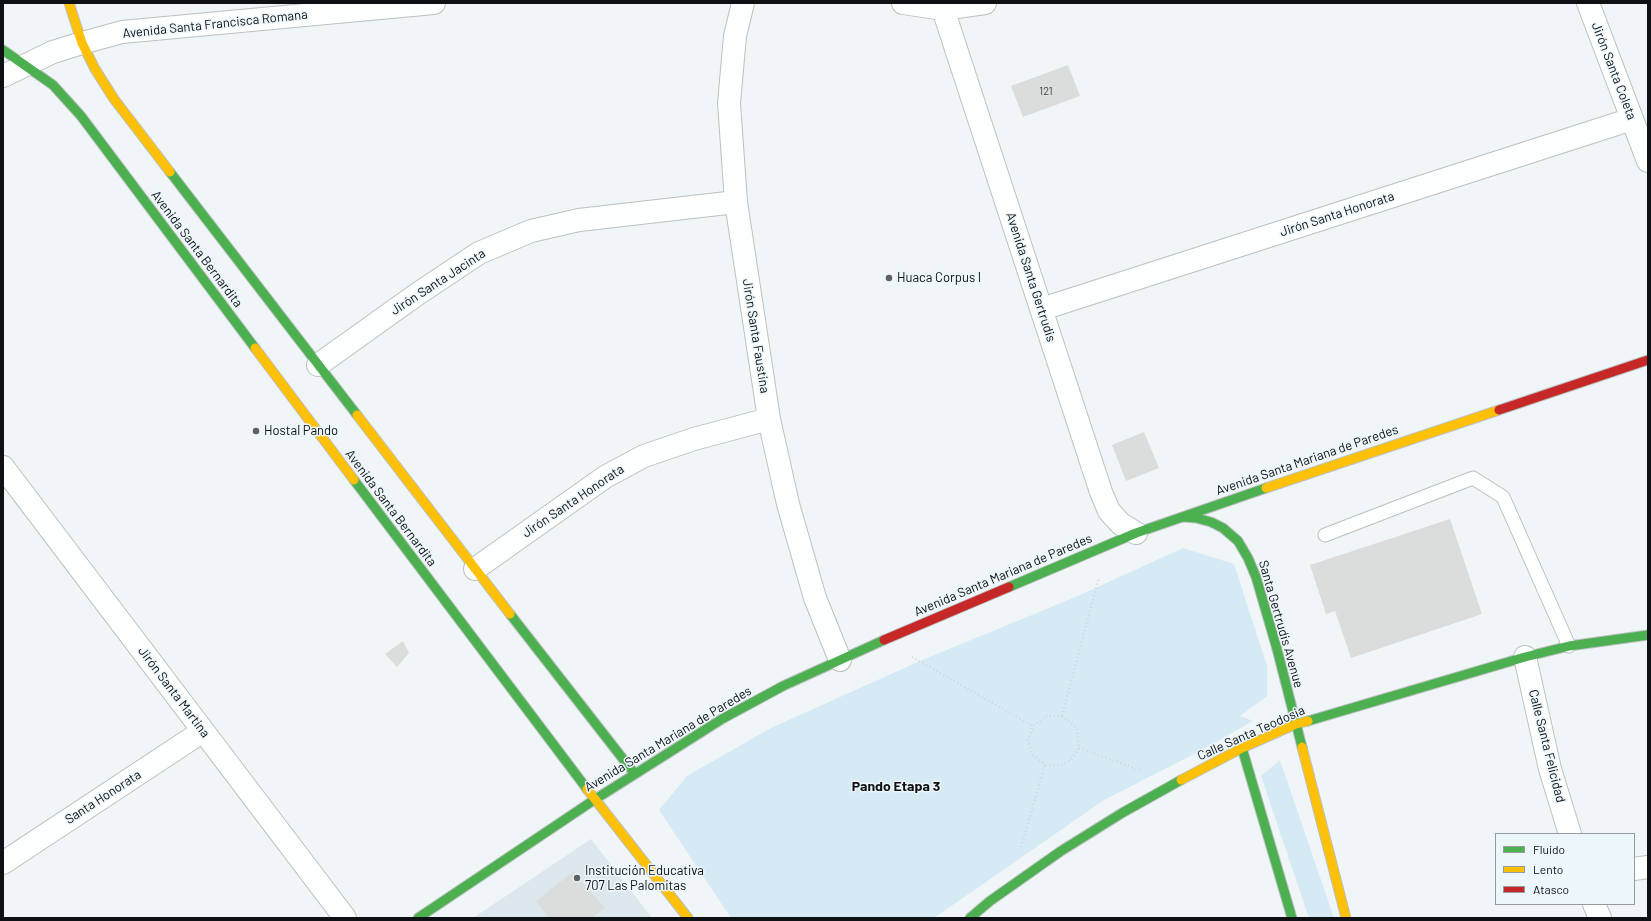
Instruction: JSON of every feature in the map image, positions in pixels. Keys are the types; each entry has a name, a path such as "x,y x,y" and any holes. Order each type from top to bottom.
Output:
{"main road":[{"name":"Avenida Santa Bernardita","path":"69,3 82,43 95,69 114,98 475,569 634,773"},
{"name":"Avenida Santa Bernardita","path":"3,50 53,85 81,116 594,800 688,918"},
{"name":"Avenida Santa Mariana de Paredes","path":"418,918 634,773 722,719 783,686 881,641 1136,533 1247,494 1648,360"},
{"name":"Santa Gertrudis Avenue","path":"1181,517 1196,518 1211,522 1223,528 1238,541 1248,558 1256,577 1277,649 1346,918"},
{"name":"Calle Santa Teodosia","path":"970,918 1061,851 1122,813 1176,782 1242,748 1296,724 1525,657 1569,646 1628,636 1648,635"},
{"path":"1242,748 1292,918"}],"street":[{"name":"Avenida Santa Francisca Romana","path":"3,76 25,64 53,52 122,32 434,3"},
{"name":"Jirón Santa Faustina","path":"743,3 735,36 729,103 736,202 769,418 788,504 815,598 840,660"},
{"path":"903,3 943,9 985,3"},
{"name":"Jirón Santa Coleta","path":"1588,3 1648,161"},
{"name":"Avenida Santa Gertrudis","path":"943,9 1101,492 1109,511 1121,524 1136,533"},
{"name":"Jirón Santa Honorata","path":"1042,309 1632,119"},
{"name":"Jirón Santa Jacinta","path":"318,365 409,300 479,253 531,231 580,220 736,202"},
{"name":"Jirón Santa Honorata","path":"475,569 605,477 644,456 694,438 769,418"},
{"name":"Jirón Santa Martina","path":"3,467 345,918"},
{"name":"Calle Santa Felicidad","path":"1525,657 1550,769 1570,833"},
{"name":"Santa Honorata","path":"6,853 203,731"},
{"path":"1635,869 1648,867"},
{"path":"1594,905 1600,918"}],"lane":[{"path":"1325,535 1473,478 1503,498 1569,646"}],"path":[{"path":"1062,716 1107,546"},
{"path":"881,641 1033,726"},
{"path":"1046,716 1062,716 1077,728 1079,748 1071,760 1059,766 1044,765 1033,755 1028,741 1033,726 1046,716"},
{"path":"1079,748 1176,782"},
{"path":"1009,888 1044,765"}],"shaded area":[{"path":"1183,548 1234,564 1267,666 1267,696 1240,716 1253,721 1200,751 1104,800 934,918 731,918 659,810 687,776 771,728 920,661 1078,596"},
{"path":"1280,760 1334,918 1309,918 1261,776"},
{"name":"Institución Educativa 707 Las Palomitas","path":"591,839 652,918 473,918"}],"building":[{"path":"1068,65 1080,96 1023,117 1011,86"},
{"path":"1144,432 1159,468 1126,481 1112,445"},
{"path":"1450,519 1482,614 1351,658 1335,611 1326,614 1310,565"},
{"path":"403,641 409,653 397,667 385,654"},
{"path":"573,872 605,908 591,918 549,918 536,901"}],"traffic: fast":[{"path":"3,50 53,85 81,116 255,348"},
{"path":"170,172 357,415"},
{"path":"354,480 587,789"},
{"path":"1009,587 1136,533 1266,488"},
{"path":"1183,517 1196,518 1211,522 1223,528 1238,541 1248,558 1256,577 1277,649 1302,747"},
{"path":"510,614 634,773"},
{"path":"1308,721 1525,657 1569,646 1648,635"},
{"path":"418,918 594,800 722,719 783,686 884,640"},
{"path":"1242,748 1292,918"},
{"path":"970,918 990,901 1061,851 1122,813 1181,780"}],"traffic: slow":[{"path":"69,3 82,43 95,69 114,99 170,172"},
{"path":"255,348 354,480"},
{"path":"1266,488 1499,410"},
{"path":"357,415 510,614"},
{"path":"1181,780 1242,748 1296,724 1308,721"},
{"path":"1302,747 1346,918"},
{"path":"587,789 688,918"}],"traffic: jam":[{"path":"1499,410 1648,360"},
{"path":"884,640 1009,587"}],"place":[{"name":"Huaca Corpus I","path":"889,278"},
{"name":"Hostal Pando","path":"256,431"},
{"name":"Institución Educativa 707 Las Palomitas","path":"577,878"}],"district":[{"name":"Pando Etapa 3","path":"896,786"}]}
